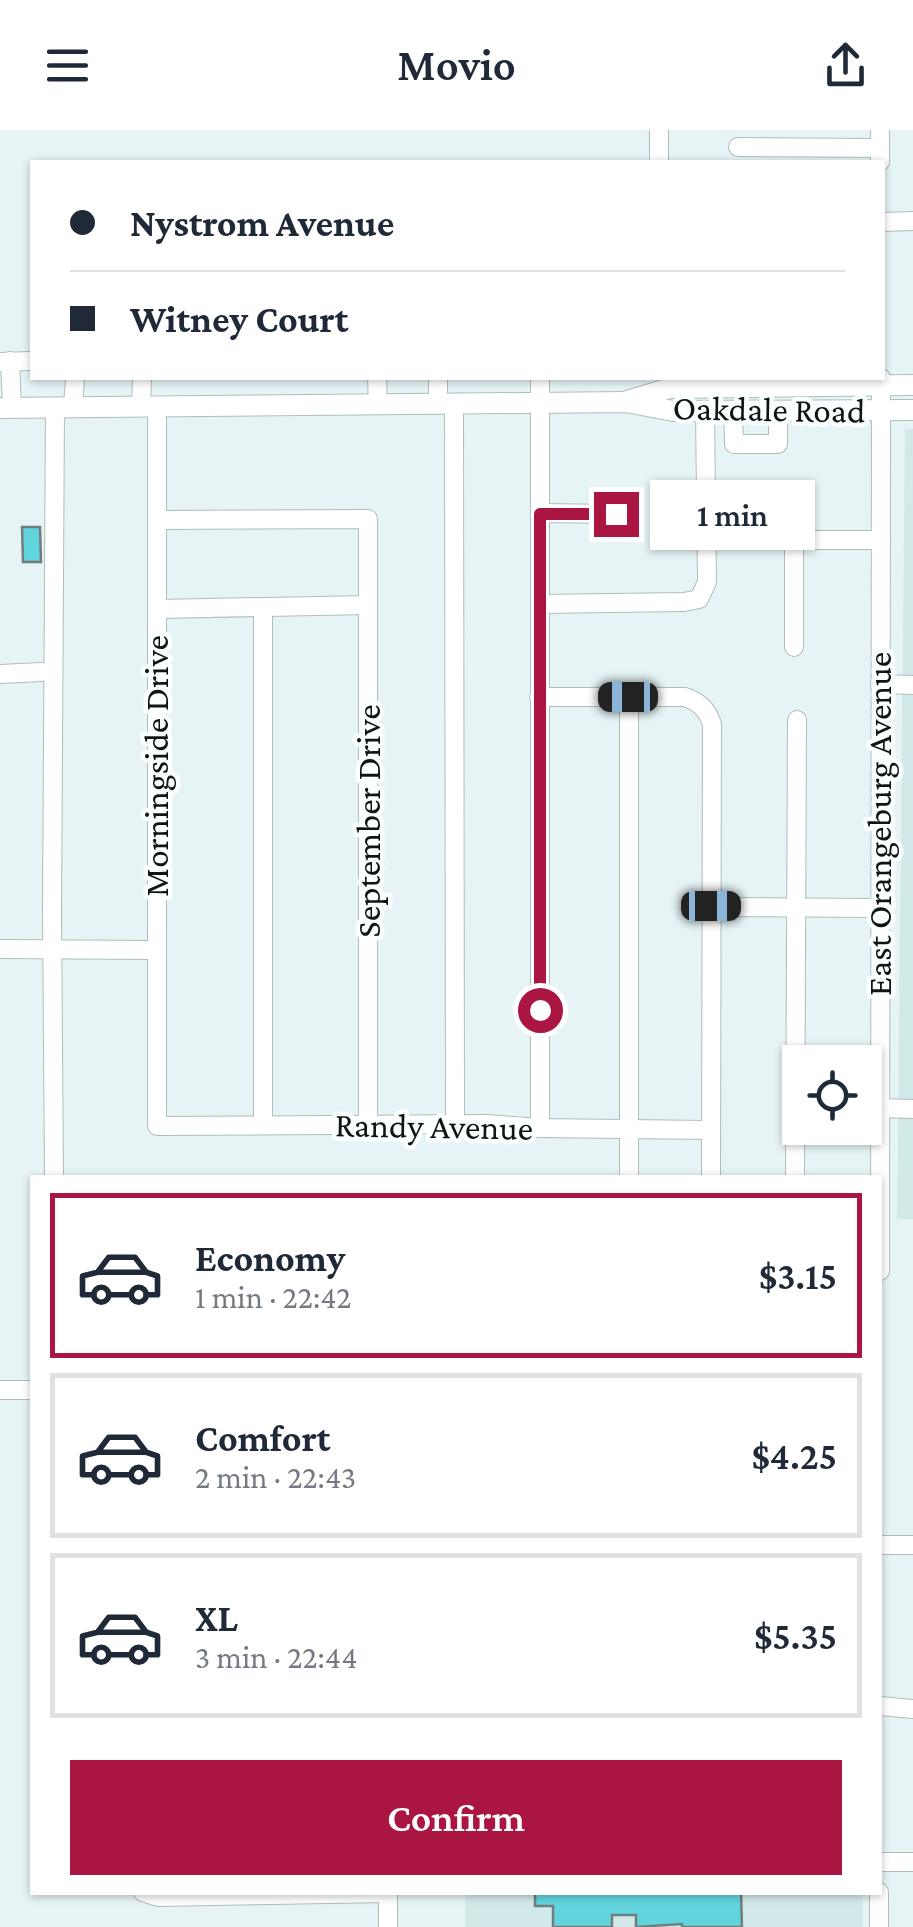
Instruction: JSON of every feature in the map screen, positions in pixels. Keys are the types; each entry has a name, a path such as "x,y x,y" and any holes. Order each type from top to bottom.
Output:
{"main road":[{"name":"Oakdale Road","path":"626,402 670,388 881,382 913,386"},
{"name":"Oakdale Road","path":"6,408 626,402 673,411 913,410"}],"street":[{"path":"658,160 659,130"},
{"path":"738,148 880,147"},
{"path":"885,222 913,221"},
{"path":"5,361 6,408"},
{"path":"54,1175 64,406 74,380"},
{"name":"Morningside Drive","path":"143,380 150,406 157,520 157,1126"},
{"path":"377,380 378,405"},
{"path":"439,380 446,405 455,1124"},
{"path":"540,380 540,1128"},
{"name":"East Orangeburg Avenue","path":"880,1045 881,382"},
{"path":"540,604 699,599 708,582 705,410"},
{"path":"733,410 734,444 778,444 778,410"},
{"path":"540,514 616,514"},
{"name":"September Drive","path":"157,520 368,519 368,1124"},
{"path":"794,539 794,647"},
{"path":"735,540 881,540"},
{"path":"157,609 368,605"},
{"path":"263,607 263,1125"},
{"path":"0,674 42,672"},
{"path":"880,684 913,684"},
{"path":"539,697 685,697 704,707 712,724 711,1175"},
{"path":"628,697 629,1175"},
{"path":"795,1175 797,720"},
{"path":"711,906 879,908"},
{"path":"0,949 156,950"},
{"path":"882,1108 913,1109"},
{"name":"Randy Avenue","path":"157,1126 455,1124 711,1130"},
{"name":"East Orangeburg Avenue","path":"880,1145 880,1175"},
{"path":"0,1390 30,1390"},
{"path":"882,1545 913,1546"},
{"path":"882,1706 913,1709"},
{"path":"882,1862 913,1862"},
{"path":"152,1895 273,1895"},
{"path":"388,1895 388,1927"},
{"path":"879,1895 879,1927"}],"shaded area":[{"path":"905,429 913,429 913,1219 897,1219"},
{"path":"465,1895 863,1895 863,1927 465,1927"}],"building":[{"path":"22,527 40,527 41,562 23,562"},
{"path":"535,1895 741,1895 742,1927 636,1927 636,1915 612,1915 612,1927 553,1927 553,1906 535,1906"}],"route":[{"path":"540,1010 540,514 616,514"}]}
